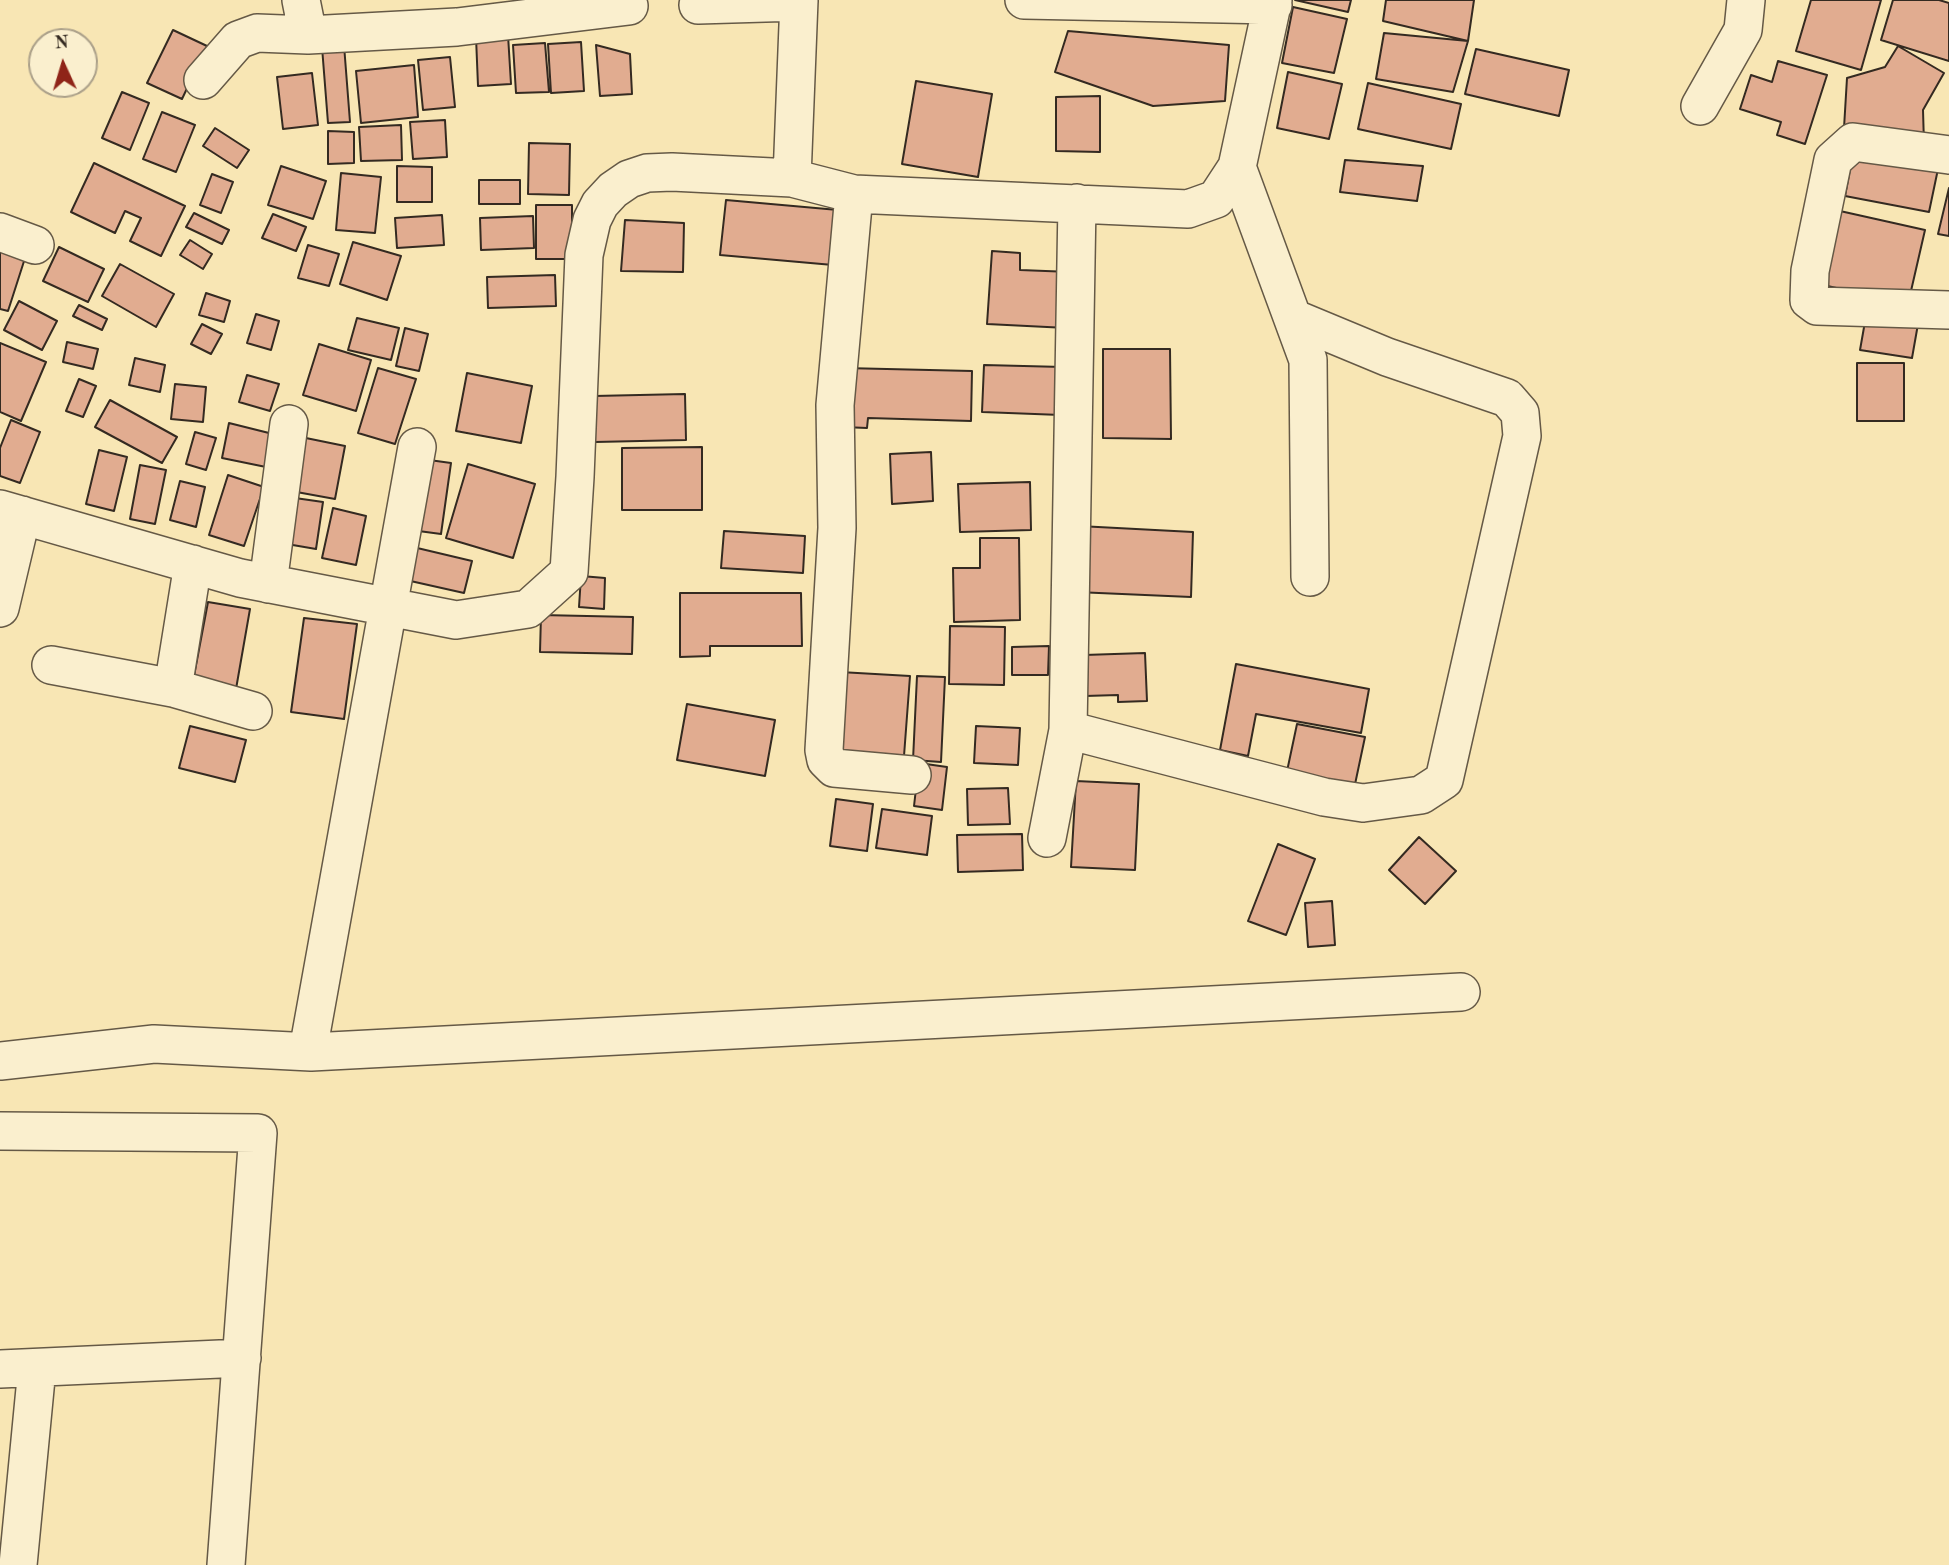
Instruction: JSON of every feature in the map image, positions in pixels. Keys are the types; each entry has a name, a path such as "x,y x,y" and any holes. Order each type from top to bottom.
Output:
{"street":[{"path":"0,608 11,512 268,584 456,620 528,610 569,572 584,255 592,220 600,204 613,190 629,179 647,173 672,172 792,178 854,194 1188,209 1216,200 1237,167 1273,3 1024,0"},
{"path":"1700,106 1742,30 1746,0"},
{"path":"698,5 799,1 792,178"},
{"path":"203,80 238,40 305,17 457,27 629,6"},
{"path":"1949,155 1853,142 1847,146 1833,160 1809,287 1809,300 1817,306 1949,310"},
{"path":"1237,167 1308,360 1310,577"},
{"path":"854,194 835,405 837,528 824,750 827,760 834,768 912,775"},
{"path":"1047,838 1068,730 1077,203"},
{"path":"0,232 35,246"},
{"path":"1068,730 1324,797 1363,803 1421,795 1444,780 1522,436 1520,413 1507,398 1387,357 1293,318"},
{"path":"268,584 289,424"},
{"path":"311,1052 311,1034 364,601 417,447"},
{"path":"173,688 192,564"},
{"path":"51,665 173,688 253,711"},
{"path":"0,1061 154,1044 311,1052 1461,992"},
{"path":"0,1131 258,1133 226,1565"},
{"path":"0,1369 242,1358"},
{"path":"18,1565 37,1368"}],"building":[{"path":"1295,0 1351,0 1348,12"},
{"path":"1386,0 1474,0 1468,41 1383,21"},
{"path":"1811,0 1881,0 1861,70 1796,51"},
{"path":"1893,0 1939,0 1949,3 1949,61 1881,40"},
{"path":"1293,7 1347,19 1334,73 1282,63"},
{"path":"173,30 207,46 182,99 147,83"},
{"path":"1068,31 1229,45 1225,101 1153,106 1055,72"},
{"path":"1384,33 1468,41 1453,92 1376,79"},
{"path":"508,35 511,84 478,86 476,37"},
{"path":"581,42 584,91 551,93 548,44"},
{"path":"545,43 549,92 516,93 513,45"},
{"path":"344,45 350,122 328,123 322,47"},
{"path":"596,45 630,54 632,94 600,96"},
{"path":"1898,46 1944,73 1923,110 1924,144 1844,128 1847,78 1885,67"},
{"path":"1476,49 1569,70 1559,116 1465,94"},
{"path":"450,57 455,107 423,110 418,60"},
{"path":"1778,61 1827,75 1805,144 1777,135 1781,122 1740,109 1751,75 1772,82"},
{"path":"414,65 418,117 361,123 356,71"},
{"path":"1288,72 1342,84 1329,139 1277,128"},
{"path":"312,73 318,125 283,129 277,77"},
{"path":"916,81 992,94 978,177 902,164"},
{"path":"1368,83 1461,104 1451,149 1358,129"},
{"path":"122,92 149,103 130,150 102,138"},
{"path":"1100,96 1100,152 1056,151 1056,97"},
{"path":"162,112 195,125 176,172 143,159"},
{"path":"445,120 447,157 413,159 410,122"},
{"path":"401,125 402,160 361,161 359,127"},
{"path":"215,128 249,150 237,168 203,146"},
{"path":"328,131 354,132 354,163 328,164"},
{"path":"529,143 570,144 569,195 528,194"},
{"path":"1853,153 1938,169 1929,212 1845,196"},
{"path":"1345,160 1423,166 1417,201 1340,192"},
{"path":"94,163 185,206 161,256 130,241 141,218 125,211 115,233 71,212"},
{"path":"281,166 326,181 313,219 268,205"},
{"path":"397,166 432,167 432,202 397,202"},
{"path":"341,173 381,177 375,233 336,230"},
{"path":"212,174 233,182 221,213 200,205"},
{"path":"479,180 520,180 520,204 479,204"},
{"path":"1949,188 1949,236 1938,234"},
{"path":"726,200 838,210 833,265 720,255"},
{"path":"536,205 572,205 572,259 536,259"},
{"path":"1840,211 1925,230 1908,304 1823,285"},
{"path":"194,213 229,230 222,244 186,227"},
{"path":"273,214 306,227 296,251 262,238"},
{"path":"442,215 444,245 397,248 395,218"},
{"path":"533,216 534,248 481,250 480,218"},
{"path":"625,220 684,223 683,272 621,271"},
{"path":"190,240 212,254 203,269 180,255"},
{"path":"353,242 401,256 387,300 340,284"},
{"path":"308,245 339,254 329,286 298,278"},
{"path":"0,247 26,255 8,311 0,309"},
{"path":"59,247 104,269 88,302 43,281"},
{"path":"992,251 1020,253 1020,270 1071,272 1067,328 987,324"},
{"path":"120,264 174,294 156,327 102,296"},
{"path":"555,275 556,306 488,308 487,277"},
{"path":"206,293 230,301 224,322 199,315"},
{"path":"19,301 57,321 42,350 4,330"},
{"path":"79,305 107,319 102,330 73,316"},
{"path":"256,314 279,321 271,350 247,343"},
{"path":"1866,316 1918,324 1912,358 1860,350"},
{"path":"357,318 399,328 391,360 348,350"},
{"path":"202,324 222,334 211,354 191,344"},
{"path":"405,328 428,334 419,371 396,366"},
{"path":"67,342 98,349 93,369 63,362"},
{"path":"0,343 46,362 21,421 0,412"},
{"path":"319,344 371,360 356,411 303,395"},
{"path":"1103,349 1170,349 1171,439 1103,438"},
{"path":"135,358 165,365 160,392 129,385"},
{"path":"1857,363 1904,363 1904,421 1857,421"},
{"path":"984,365 1063,367 1061,415 982,412"},
{"path":"378,368 416,379 395,444 358,433"},
{"path":"844,368 972,371 971,421 868,418 867,428 843,427"},
{"path":"467,373 532,386 521,443 456,431"},
{"path":"247,375 279,384 270,411 239,402"},
{"path":"79,379 96,386 83,417 66,411"},
{"path":"175,384 206,387 203,422 171,419"},
{"path":"685,394 686,440 595,442 594,396"},
{"path":"110,400 177,437 162,463 95,427"},
{"path":"11,420 40,432 20,483 0,476 0,448"},
{"path":"229,423 273,434 266,467 222,458"},
{"path":"195,432 216,438 206,470 186,464"},
{"path":"301,437 345,446 335,499 291,491"},
{"path":"702,447 702,510 622,510 622,448"},
{"path":"99,450 127,457 114,511 86,504"},
{"path":"931,452 933,501 892,504 890,454"},
{"path":"422,459 451,463 441,534 411,530"},
{"path":"468,464 535,484 513,558 446,538"},
{"path":"140,465 166,470 155,524 130,519"},
{"path":"228,475 264,487 244,546 209,535"},
{"path":"180,481 205,487 196,527 170,520"},
{"path":"1030,482 1031,530 960,532 958,484"},
{"path":"288,497 323,502 316,549 281,543"},
{"path":"333,508 366,516 356,565 322,558"},
{"path":"1079,526 1193,532 1191,597 1076,592"},
{"path":"724,531 805,536 803,573 721,568"},
{"path":"980,538 1019,538 1020,620 954,622 953,568 980,568"},
{"path":"413,547 472,561 464,593 406,580"},
{"path":"581,576 605,578 604,609 579,607"},
{"path":"680,593 801,593 802,646 710,646 710,656 680,657"},
{"path":"208,602 250,609 236,689 193,681"},
{"path":"541,615 633,617 632,654 540,652"},
{"path":"304,618 357,624 344,719 291,712"},
{"path":"950,626 1005,627 1004,685 949,684"},
{"path":"1049,646 1048,675 1012,675 1012,647"},
{"path":"1145,653 1147,701 1118,702 1118,695 1085,696 1084,655"},
{"path":"1236,664 1369,689 1361,733 1256,714 1248,756 1220,750"},
{"path":"840,672 910,676 904,756 835,752"},
{"path":"917,676 945,677 941,762 913,760"},
{"path":"687,704 775,720 765,776 677,760"},
{"path":"1297,724 1365,737 1354,789 1286,776"},
{"path":"190,726 246,740 235,782 179,768"},
{"path":"976,726 1020,728 1018,765 974,763"},
{"path":"919,763 947,767 942,810 914,806"},
{"path":"1076,781 1139,784 1135,870 1071,867"},
{"path":"1008,788 1010,824 968,825 967,789"},
{"path":"836,799 873,804 867,851 830,846"},
{"path":"882,809 932,816 927,855 876,848"},
{"path":"1022,834 1023,870 958,872 957,835"},
{"path":"1419,837 1456,871 1425,904 1389,870"},
{"path":"1278,844 1315,859 1286,935 1248,921"},
{"path":"1332,901 1335,945 1308,947 1305,903"}]}
